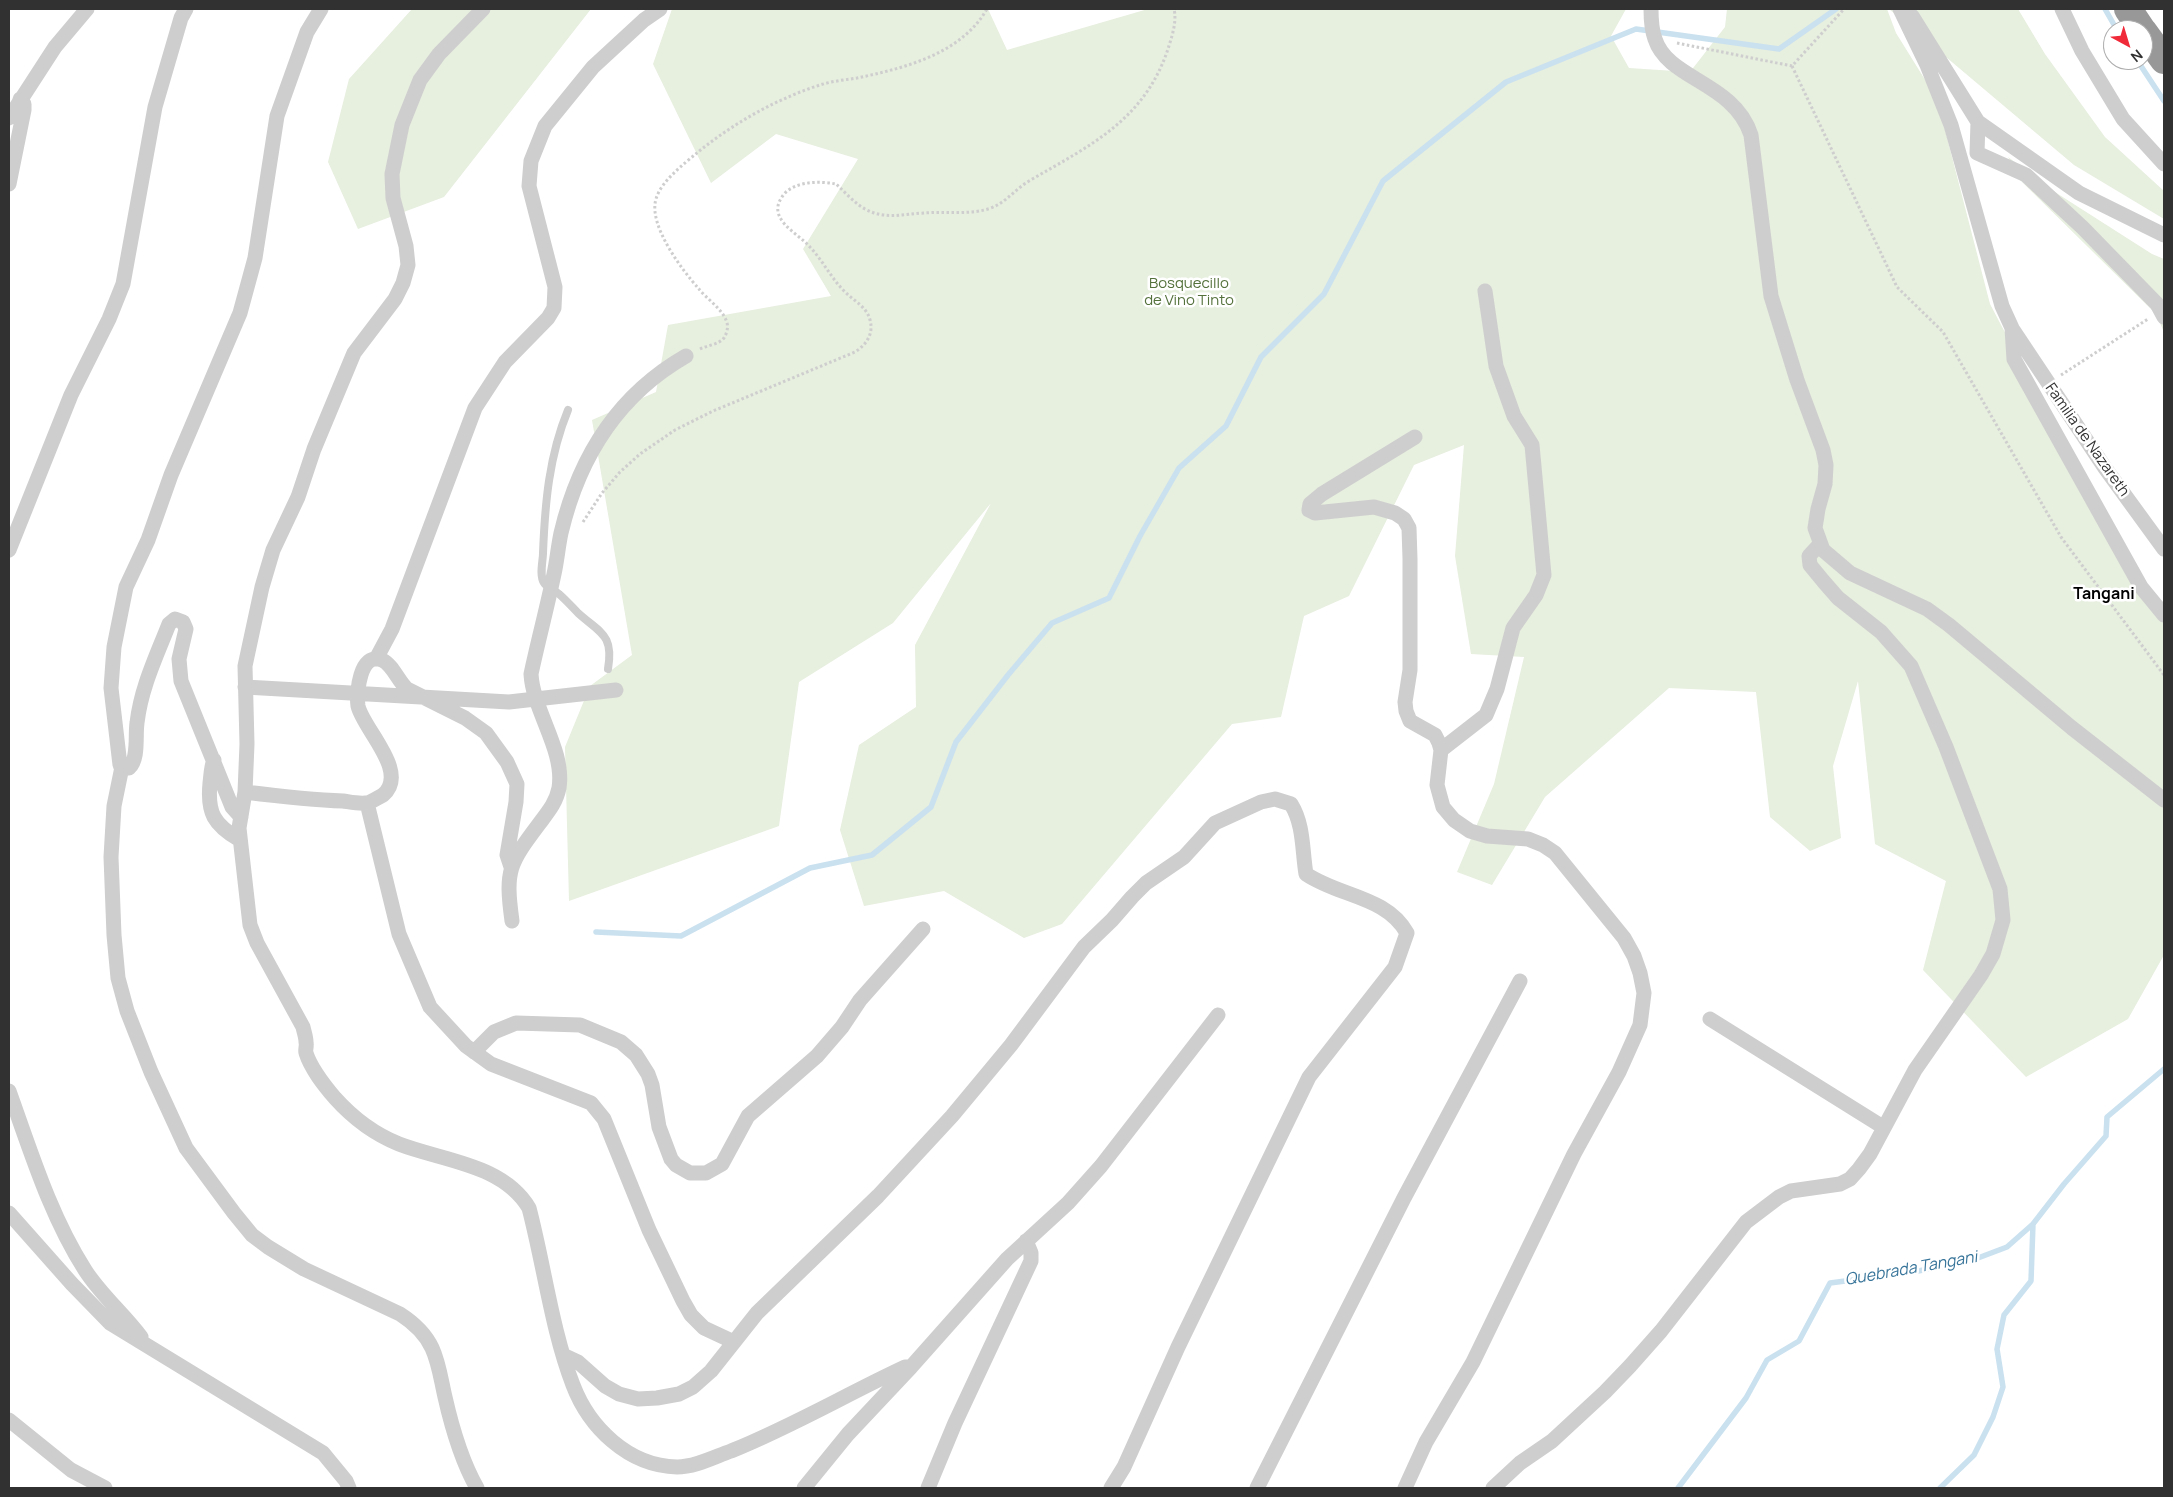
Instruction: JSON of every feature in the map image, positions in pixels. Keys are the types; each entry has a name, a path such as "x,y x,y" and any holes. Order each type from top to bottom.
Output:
{"highway":[{"path":"2128,9 2136,20"},
{"path":"2153,45 2164,60"}],"street":[{"path":"9,118 60,41 87,9"},
{"path":"9,550 70,396 109,319 123,284 155,107 181,18 186,9"},
{"path":"321,9 307,32 277,116 255,258 240,313 171,475 148,540 126,587 114,646 111,688 122,767 114,806 111,857 114,942 118,978 130,1020 151,1072 186,1148 234,1213 252,1234 268,1247 304,1269 400,1314 418,1328 429,1342 437,1360 456,1436 477,1488"},
{"path":"483,9 439,54 420,80 402,125 392,182 393,198 406,246 408,265 403,284 395,300 354,353 314,449 298,497 273,550 251,631 245,666 247,744 240,840 250,925 257,943 303,1027 306,1041 305,1052 326,1087 348,1112 381,1135 399,1144 482,1171 503,1180 514,1188 529,1208 563,1355 573,1385 586,1413 601,1432 617,1445 638,1458 660,1465 678,1467 703,1462 752,1442 901,1369 911,1367"},
{"path":"376,659 402,604 475,408 505,362 548,318 554,308 556,287 529,186 532,161 545,126 593,67 644,20 660,9"},
{"path":"1650,9 1654,38 1661,52 1673,63 1728,98 1747,122 1751,135 1771,296 1826,465 1825,484 1815,528 1820,544 1832,559 1850,573 1927,609 1949,625 2072,728 2164,800"},
{"path":"1900,9 1927,65 1951,125 2002,306 2012,328 2014,359 2141,588 2164,615"},
{"path":"1907,9 1978,122 2079,193 2164,235"},
{"path":"2062,9 2082,51 2123,119 2164,164"},
{"path":"9,184 24,110 24,104 20,99"},
{"path":"1978,122 1977,153 2026,175 2083,228 2157,304 2163,314"},
{"path":"1441,750 1486,715 1496,689 1513,628 1536,595 1544,575 1532,445 1514,416 1496,366 1485,291"},
{"name":"Familia de Nazareth","path":"2012,328 2105,468 2164,549"},
{"path":"512,921 508,889 511,867 522,847 554,805 559,787 558,767 536,699 531,674 568,507 592,452 607,424 639,388 670,365 686,356"},
{"path":"1405,1488 1426,1442 1473,1362 1574,1154 1619,1072 1640,1025 1644,993 1640,973 1624,938 1555,853 1543,845 1528,839 1487,836 1470,831 1454,820 1443,807 1437,785 1441,750 1435,735 1410,721 1406,711 1405,702 1410,670 1410,559 1409,528 1404,519 1395,512 1374,508 1315,513 1309,510 1308,507 1322,494 1415,437"},
{"path":"1492,1488 1520,1463 1552,1441 1630,1366 1666,1324 1746,1222 1762,1208 1791,1191 1840,1184 1850,1178 1870,1154 1915,1070 1981,975 1993,954 2003,920 2000,889 1946,747 1911,666 1881,632 1838,598 1813,569 1809,561 1810,556 1820,544"},
{"path":"122,767 129,768 133,763 143,689 169,624 176,619 183,622 186,629 180,659 181,681 232,807 241,817"},
{"path":"244,792 309,800 367,804 383,794 389,787 391,778 388,762 363,719 358,706 360,673 368,662 376,659 388,664 401,684 407,689 465,718 486,733 507,762 517,784 516,802 507,855 511,867"},
{"path":"245,687 509,702 616,690"},
{"path":"214,760 209,791 210,808 222,829 240,840"},
{"path":"563,1355 578,1362 605,1386 619,1394 638,1398 657,1398 679,1394 692,1387 712,1371 758,1313 878,1196 952,1116 1011,1045 1084,947 1146,883 1184,857 1215,823 1261,802 1275,800 1291,804 1296,811 1301,830 1306,874 1319,883 1384,907 1400,921 1407,933 1395,967 1309,1077 1178,1347 1124,1467 1111,1488"},
{"path":"367,804 399,934 430,1007 474,1052 504,1071 591,1103 598,1109 604,1119 650,1230 691,1315 704,1328 734,1342"},
{"path":"474,1052 479,1044 494,1032 516,1023 580,1025 621,1042 636,1055 648,1074 654,1091 660,1127 671,1159 676,1166 690,1173 706,1173 722,1164 748,1116 817,1056 842,1027 860,1000 923,929"},
{"path":"1257,1488 1404,1198 1520,981"},
{"path":"804,1488 848,1434 911,1367 1007,1259 1068,1203 1101,1166 1218,1015"},
{"path":"1710,1019 1883,1127"},
{"path":"9,1091 36,1166 71,1247 97,1287 140,1336 143,1343"},
{"path":"9,1212 72,1284 110,1323 323,1453 346,1481 349,1488"},
{"path":"928,1488 955,1423 1031,1261 1031,1253 1026,1241"},
{"path":"9,1420 71,1470 104,1488"}],"lane":[{"path":"568,410 555,448 547,495 542,576 544,584 562,596 580,614 602,631 609,650 608,669"}],"path":[{"path":"686,356 719,342 726,334 727,323 715,305 685,272 665,239 655,216 654,206 663,185 712,142 763,109 792,95 822,84 897,67 942,52 967,34 987,9"},
{"path":"582,524 586,514 620,472 657,441 694,420 855,352 867,342 871,327 867,312 835,282 810,247 783,224 778,211 779,204 788,191 794,187 810,183 836,184 864,209 891,216 923,212 978,211 997,206 1018,188 1106,135 1131,113 1150,88 1165,58 1176,17 1174,9"},
{"path":"1792,66 1844,9"},
{"path":"1654,38 1792,66"},
{"path":"1792,66 1897,287 1943,332 2061,537 2164,675"},
{"path":"2048,384 2163,314"}],"green space":[{"path":"412,9 591,9 444,197 358,229 328,162 349,79"},
{"name":"Bosquecillo de Vino Tinto","path":"672,9 988,9 1007,50 1148,9 1626,9 1611,36 1629,68 1690,72 1725,27 1727,9 1887,9 1896,33 1937,99 1990,304 2129,568 2164,609 2164,955 2128,1019 2026,1077 1923,970 1946,881 1875,844 1858,681 1833,766 1841,838 1810,851 1770,817 1756,692 1669,688 1545,797 1492,885 1457,872 1494,784 1524,657 1471,654 1455,556 1464,445 1414,465 1349,596 1304,616 1281,717 1232,724 1062,924 1024,938 944,891 864,906 840,830 859,745 916,707 915,645 991,503 893,623 799,682 779,826 569,901 565,747 590,686 632,655 592,420 656,392 668,325 831,296 803,249 858,159 776,134 711,183 653,64"},
{"path":"1889,9 2018,9 2045,54 2105,137 2164,191 2164,219 2074,165"},
{"path":"2008,157 2058,194 2152,254 2164,259 2164,332 2156,314 2020,180"}],"waterway":[{"path":"596,932 681,936 810,868 872,855 931,807 956,742 1008,675 1052,623 1109,598 1140,536 1179,468 1226,426 1261,357 1324,294 1383,181 1506,82 1636,29 1779,49 1836,9"},
{"path":"2105,9 2111,20"},
{"path":"2144,70 2164,101"},
{"name":"Quebrada Tangani","path":"1678,1488 1746,1398 1767,1360 1799,1341 1830,1283 1913,1272 1970,1261 2007,1247 2033,1224 2064,1184 2106,1136 2107,1117 2164,1069"},
{"path":"1940,1488 1974,1455 1993,1417 2003,1387 1997,1349 2004,1315 2031,1281 2033,1224"}],"district":[{"name":"Tangani","path":"2104,595"}]}
